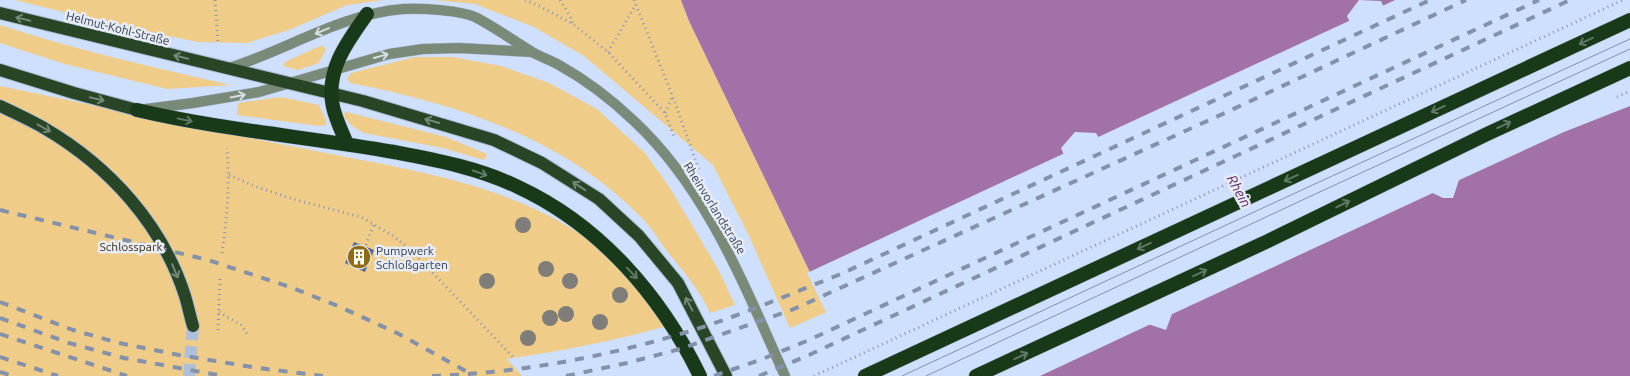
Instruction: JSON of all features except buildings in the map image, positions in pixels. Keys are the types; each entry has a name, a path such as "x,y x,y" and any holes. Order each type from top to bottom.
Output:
{"highway":[{"path":"347,144 333,108 331,93 334,69 339,56 350,38 368,14"},
{"path":"865,376 1630,20"},
{"path":"976,376 1258,246 1487,134 1630,68"},
{"path":"137,110 203,124 347,144 428,159 470,169 517,186 553,205 598,238 644,286 688,350 700,376"}],"main road":[{"name":"Helmut-Kohl-Straße","path":"0,13 331,93 494,140 542,163 599,199 640,236 678,283 726,376"},
{"path":"0,70 137,110"},
{"path":"0,106 43,127 67,142 95,164 136,205 155,231 172,264 185,296 192,326"}],"street":[{"name":"Rheinvorlandstraße","path":"229,68 254,60 368,14 404,9 430,10 476,17 597,90 635,122 675,167 709,219 736,266 785,376"},
{"name":"Rheinvorlandstraße","path":"137,110 230,98 259,92 389,54 424,49 459,48 533,52"}],"path":[{"path":"215,0 218,43"},
{"path":"525,0 573,24 608,52 665,113 675,139 675,167"},
{"path":"560,0 573,24"},
{"path":"634,0 700,171"},
{"path":"814,376 1623,0"},
{"path":"608,52 636,5"},
{"path":"665,113 673,97"},
{"path":"222,253 227,219 229,175 227,148"},
{"path":"229,175 293,199 344,212 374,223 392,234 411,250 514,358"},
{"path":"366,245 374,223"},
{"path":"218,330 220,275"},
{"path":"219,312 241,325 247,334"}],"green space":[{"path":"15,0 383,0 347,5 289,30 247,43 198,42 120,26"},
{"path":"435,0 681,0 689,21 829,311 790,328 750,238 713,165 584,56 534,27 475,4"},
{"path":"0,25 143,65 230,85 167,89 65,64 0,43"},
{"path":"320,46 326,49 319,63 298,70 283,66 285,62"},
{"path":"415,57 452,57 501,66 549,83 597,109 645,153 670,188 718,269 735,305 710,313 685,273 643,219 609,188 576,164 541,144 505,127 428,101 350,83 347,79 351,73"},
{"name":"Schlosspark","path":"0,86 410,170 476,187 508,198 539,211 569,227 598,248 634,285 667,326 587,345 507,359 522,376 0,376"},
{"path":"281,97 319,105 326,125 319,126 237,115 238,103"},
{"path":"344,113 446,137 487,154 484,160 443,148 364,133 352,126 345,118"}],"water":[{"name":"Rhein","path":"681,0 1359,0 1630,0 1630,376 860,376 689,21","holes":["1359,0 1381,1 1461,174 1453,198 1443,198 1426,190 1347,16","1075,132 1096,133 1108,153 1176,303 1166,330 1139,321 1061,148"]}],"pier":[{"path":"1395,0 1630,0 1630,106 1564,132 1455,182 1458,175 1380,7"},
{"path":"1351,20 1428,188 1435,192 1168,316 1173,303 1096,138"},
{"path":"1065,153 1141,319 1153,323 1040,376 857,376 807,273"}],"tunnel":[{"path":"189,376 193,326"}],"tram line":[{"path":"902,376 1630,39"},
{"path":"926,376 1630,49"}],"railway":[{"path":"432,376 497,371 593,356 656,341 746,312 841,274 1430,0"},
{"path":"566,376 680,349 794,309 1227,112 1466,0"},
{"path":"714,376 809,340 1539,0"},
{"path":"759,376 809,355 1570,0"},
{"path":"0,210 208,260 290,287 338,306 399,334 469,373"},
{"path":"0,302 73,330 119,343 258,368 323,376"},
{"path":"0,318 69,343 124,358 223,376"},
{"path":"0,334 127,376"},
{"path":"0,357 58,376"},
{"path":"0,372 13,376"}],"place":[{"name":"Pumpwerk Schloßgarten","path":"359,257"}]}
